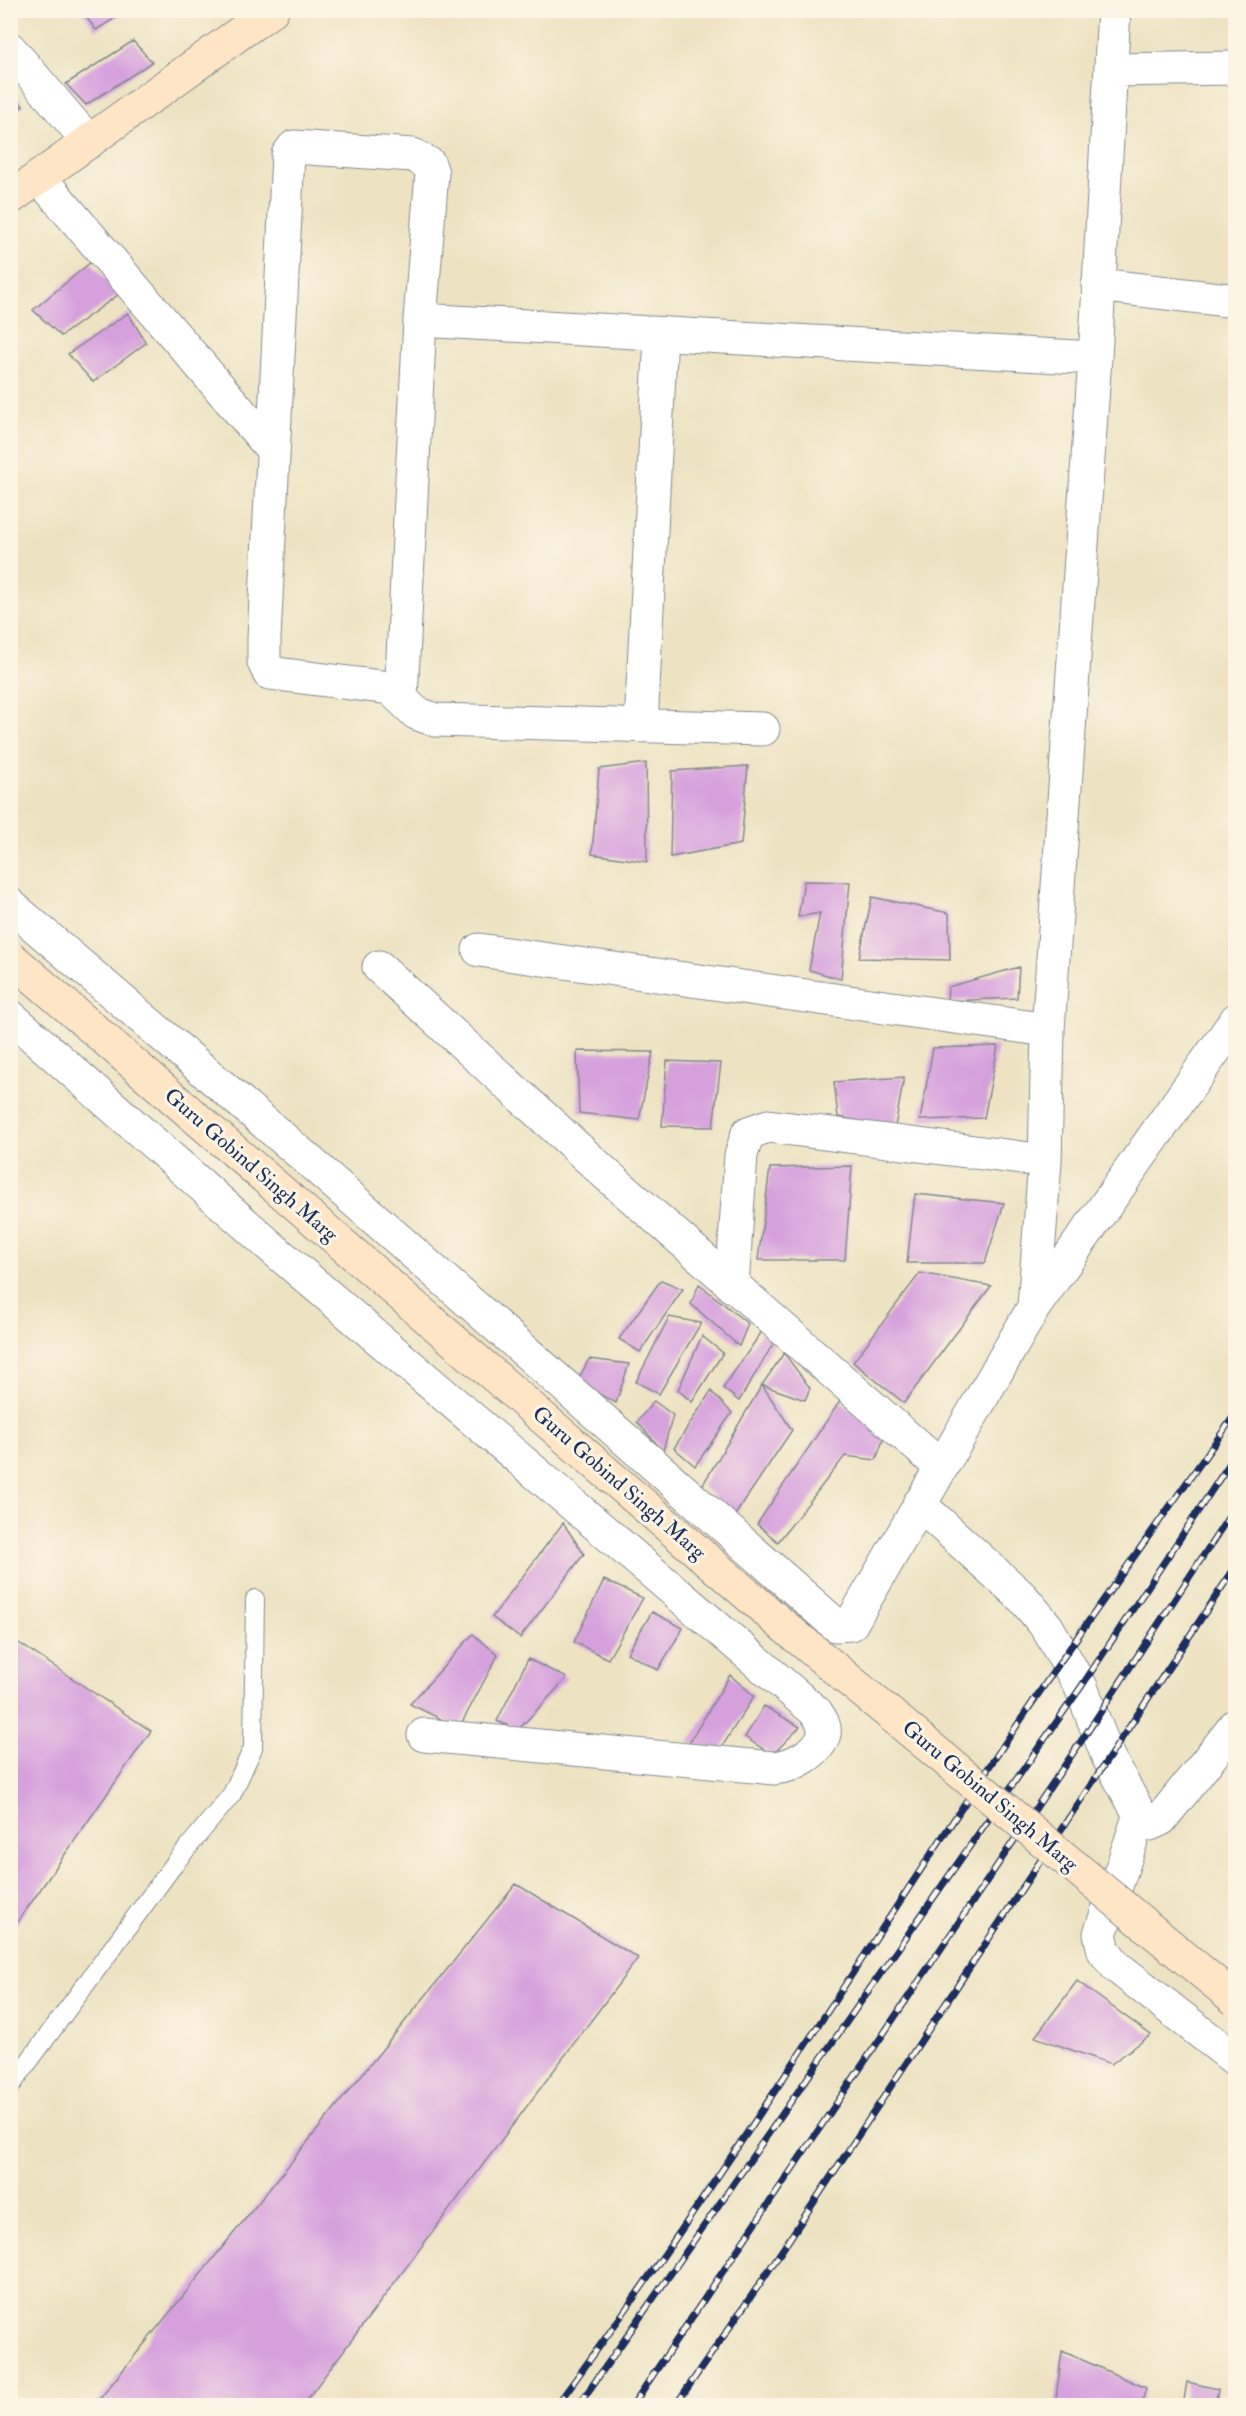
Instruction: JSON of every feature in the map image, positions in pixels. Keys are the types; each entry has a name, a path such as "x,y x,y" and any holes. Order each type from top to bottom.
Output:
{"street":[{"path":"10,198 272,10"},
{"path":"1034,1307 1045,1161 1048,1030 1095,358 1114,10"},
{"path":"10,49 89,142"},
{"path":"1111,70 1236,68"},
{"path":"401,697 420,320 432,173 429,164 413,156 294,147 288,155 264,638 264,662 269,673 390,688 416,713 435,720 763,729"},
{"path":"39,177 273,450"},
{"path":"1098,285 1236,301"},
{"path":"420,320 1095,358"},
{"path":"641,726 662,335"},
{"path":"10,905 307,1159 836,1625 844,1626 856,1619 940,1466 1034,1307 1236,1020"},
{"path":"479,950 1048,1030"},
{"name":"Guru Gobind Singh Marg","path":"10,957 786,1628 1236,2000"},
{"path":"379,967 732,1286 940,1466"},
{"path":"10,1016 278,1253 816,1712 823,1723 825,1733 820,1742 788,1768 424,1735"},
{"path":"732,1286 741,1155 748,1133 768,1126 1045,1161"},
{"path":"920,1504 1023,1598 1047,1627 1081,1687 1108,1757 1139,1817 1150,1824 1161,1819 1236,1725"},
{"path":"1139,1817 1100,1934 1104,1951 1117,1967 1236,2060"}],"lane":[{"path":"10,2087 176,1863 232,1794 253,1748 255,1599"}],"building":[{"path":"81,10 128,10 96,30"},
{"path":"133,41 152,62 86,105 66,84"},
{"path":"10,88 23,106 10,116"},
{"path":"91,262 119,294 61,336 33,310"},
{"path":"128,313 146,343 93,382 68,354"},
{"path":"646,763 647,862 592,854 599,769"},
{"path":"748,766 741,844 670,857 672,771"},
{"path":"804,881 850,882 841,979 809,970 820,913 798,917"},
{"path":"872,897 949,913 950,960 859,958"},
{"path":"1019,967 1017,998 947,1001 948,987"},
{"path":"998,1046 984,1118 920,1120 933,1048"},
{"path":"577,1051 653,1052 639,1120 579,1113"},
{"path":"667,1061 721,1063 713,1127 662,1126"},
{"path":"904,1077 895,1127 838,1117 834,1082"},
{"path":"852,1166 845,1260 758,1260 770,1168"},
{"path":"915,1194 1004,1203 985,1263 907,1263"},
{"path":"920,1273 991,1286 904,1403 853,1362"},
{"path":"661,1280 683,1289 640,1352 619,1339"},
{"path":"699,1284 748,1324 739,1346 691,1304"},
{"path":"669,1317 701,1323 659,1394 636,1382"},
{"path":"763,1330 775,1341 739,1401 723,1388"},
{"path":"702,1336 723,1353 692,1402 678,1390"},
{"path":"784,1353 810,1388 805,1400 762,1385"},
{"path":"589,1359 629,1364 616,1403 577,1382"},
{"path":"762,1385 792,1430 735,1515 702,1486"},
{"path":"711,1391 732,1413 695,1466 674,1448"},
{"path":"654,1401 673,1415 663,1451 637,1422"},
{"path":"840,1401 884,1437 876,1460 845,1456 778,1542 757,1524"},
{"path":"563,1523 584,1554 520,1638 492,1617"},
{"path":"604,1580 643,1598 608,1659 574,1642"},
{"path":"652,1612 683,1628 658,1670 627,1653"},
{"path":"473,1634 498,1655 459,1728 410,1704"},
{"path":"10,1637 151,1731 10,1933"},
{"path":"528,1659 567,1678 518,1730 497,1721"},
{"path":"730,1675 754,1696 720,1750 689,1743"},
{"path":"764,1706 800,1727 772,1755 745,1737"},
{"path":"516,1884 638,1958 302,2406 94,2406"},
{"path":"1077,1981 1151,2035 1111,2064 1035,2037"},
{"path":"1062,2351 1146,2388 1141,2406 1055,2406"},
{"path":"1187,2382 1218,2389 1215,2406 1183,2406"}],"railway":[{"path":"556,2406 751,2127 1065,1655 1236,1413"},
{"path":"578,2406 1081,1687 1236,1454"},
{"path":"632,2406 1094,1722 1236,1506"},
{"path":"675,2406 761,2282 1236,1566"}]}
